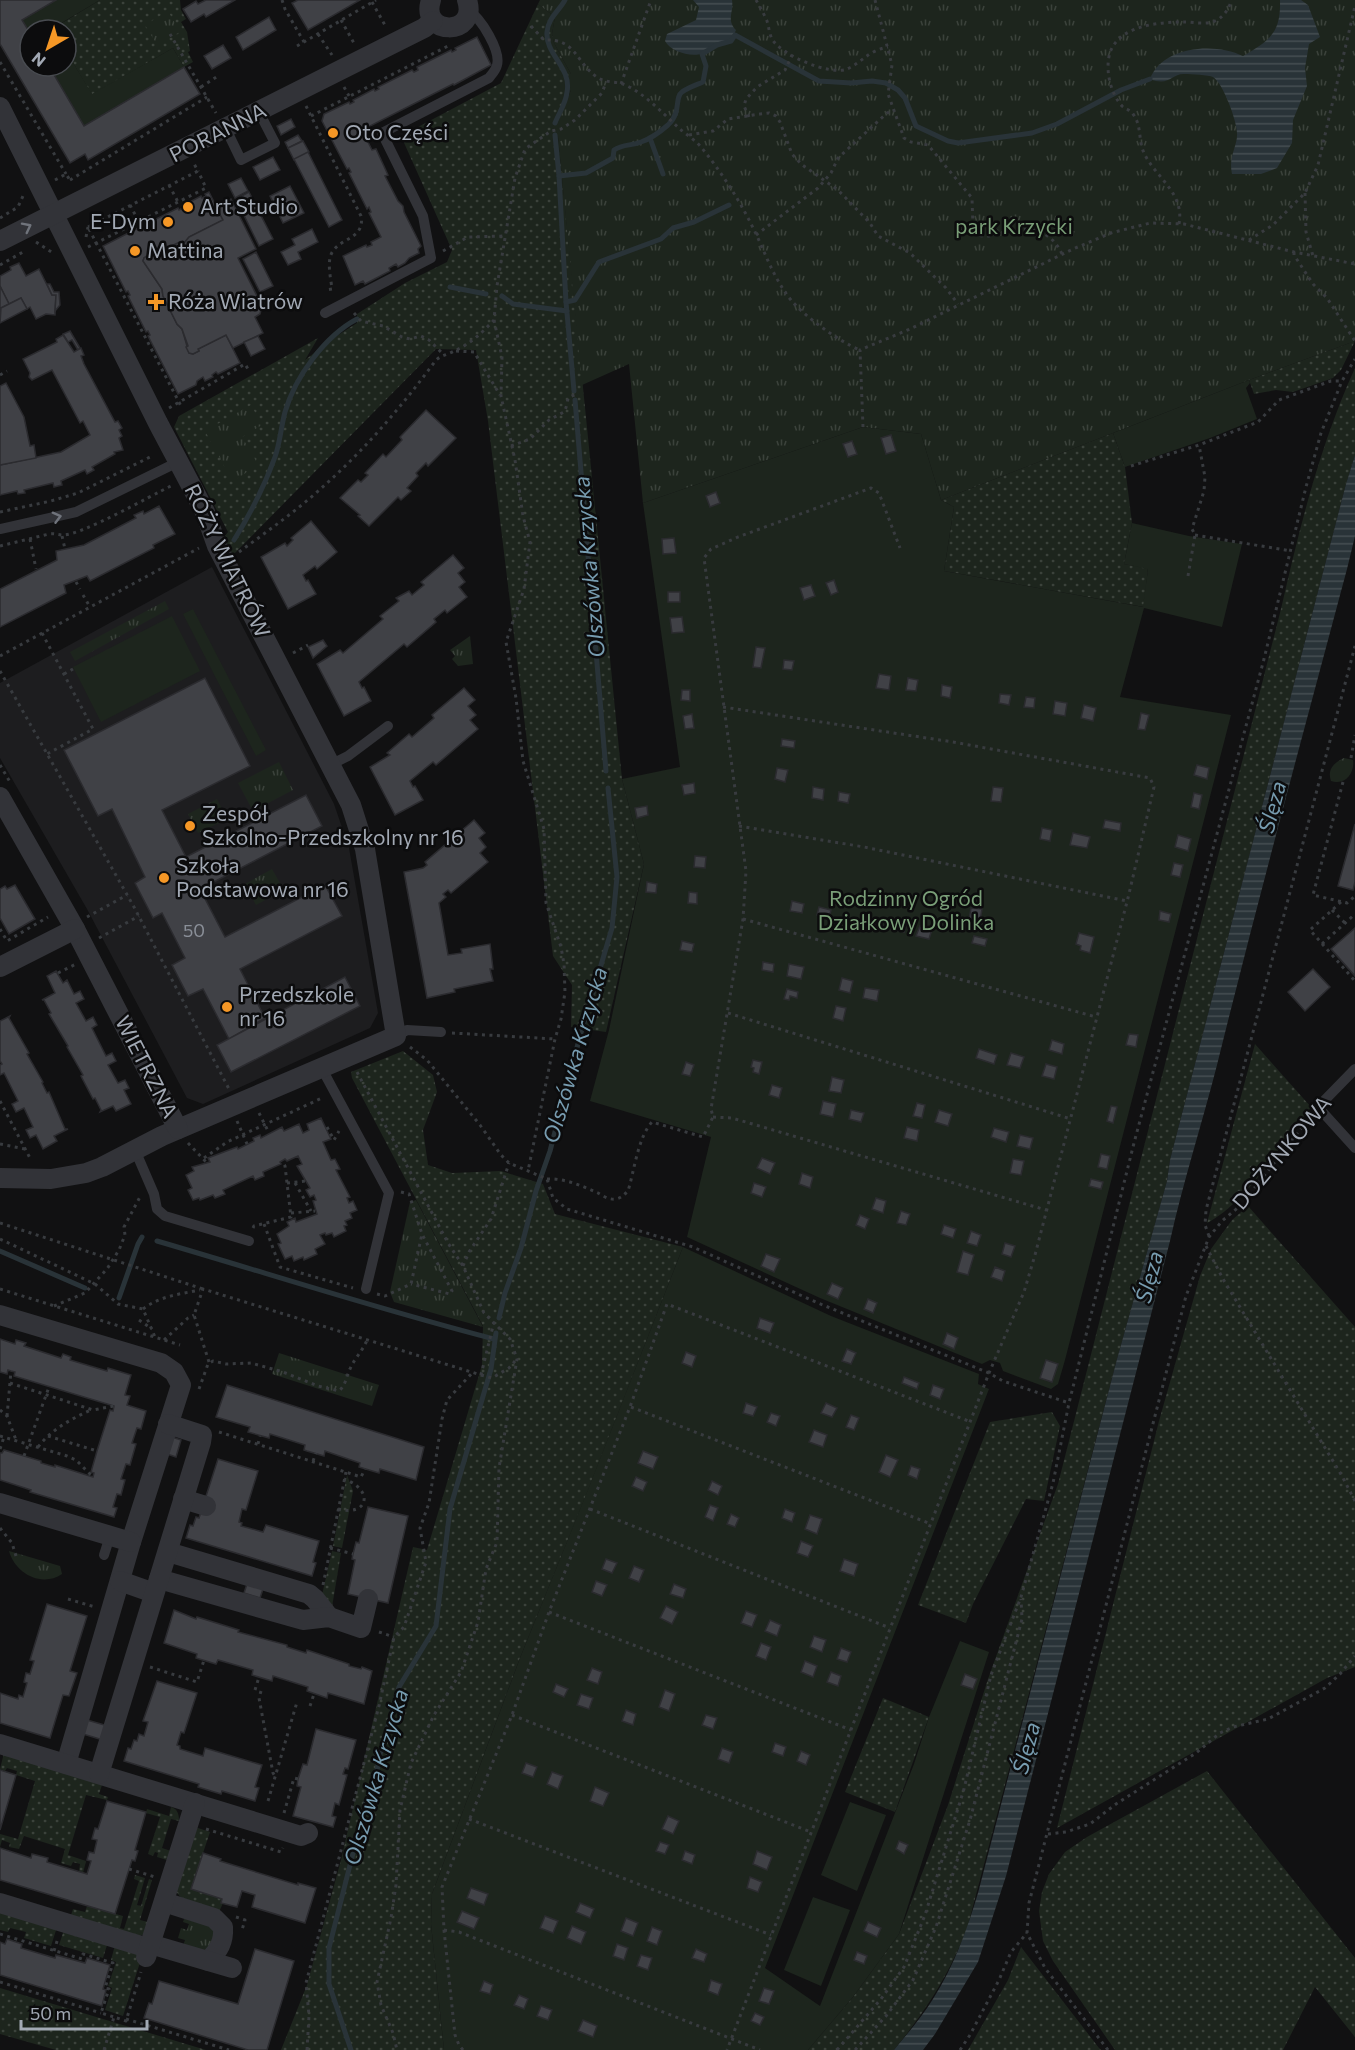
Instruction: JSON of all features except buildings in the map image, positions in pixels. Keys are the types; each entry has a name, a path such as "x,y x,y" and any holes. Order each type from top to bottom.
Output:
{"street":[{"path":"431,0 429,9 433,21 443,27 456,27 466,19 468,5"},
{"name":"PORANNA","path":"0,241 226,129 424,28 433,21"},
{"name":"RÓŻY WIATRÓW","path":"0,107 204,512 217,546 351,805 365,849 396,1036"},
{"name":"WIETRZNA","path":"0,797 81,923 181,1134 321,1067 396,1036"},
{"path":"0,967 81,923"},
{"path":"0,1178 37,1180 86,1173 135,1150 181,1134"},
{"path":"0,1315 160,1363 174,1372 181,1385 131,1542 66,1764"},
{"path":"99,1773 202,1435 168,1424"},
{"path":"183,1499 206,1506"},
{"path":"0,1503 131,1542"},
{"path":"168,1552 309,1594 324,1610 364,1629 368,1599"},
{"path":"120,1581 157,1586 303,1620 324,1610"},
{"path":"0,1744 301,1836 308,1833"},
{"path":"148,1950 195,1803"},
{"path":"164,1902 214,1918 223,1927 223,1941 208,1961"},
{"path":"0,1903 148,1950 208,1961 232,1968"}],"lane":[{"path":"325,313 431,258 423,216 382,133 489,78 497,67 498,55 484,27 468,5"},
{"path":"226,129 241,160 275,144 259,112"},
{"path":"0,529 76,512 178,462"},
{"path":"330,765 348,756 388,726"},
{"path":"396,1036 407,1030 441,1032"},
{"path":"321,1067 389,1193 361,1288"},
{"name":"DOŻYNKOWA","path":"1318,1107 1355,1069"},
{"path":"1318,1107 1355,1148"},
{"path":"135,1150 157,1209 165,1216 249,1241"},
{"path":"104,1555 110,1536"}],"path":[{"path":"282,0 304,42"},
{"path":"621,84 651,0"},
{"path":"756,0 767,20 773,40 792,56 822,68 845,70 871,52 888,47"},
{"path":"875,0 892,65 888,94 904,138 928,146 969,192 974,206 973,225 978,235 992,236 1013,230 1038,230 1052,239 1062,254"},
{"path":"1182,224 1175,197 1143,151 1140,129 1134,114 1121,105 1112,86 1108,63 1110,52 1123,35 1133,30 1182,22 1213,22 1224,15 1232,0"},
{"path":"297,46 374,1 395,43"},
{"path":"1248,240 1272,225 1305,193 1318,165 1355,6"},
{"path":"341,20 363,59"},
{"path":"531,26 544,40 554,39 567,44 592,74 606,82 621,84 635,91 699,145 724,178 756,235 773,273 792,301 841,342 860,351 910,329 1062,254 1132,227 1149,223 1182,224 1294,252 1355,264"},
{"path":"170,34 226,129"},
{"path":"325,290 332,289 330,259 332,251 357,233 362,223 361,216 310,116 456,42"},
{"path":"749,117 744,106 746,99 758,87 784,70 792,56"},
{"path":"0,62 74,187"},
{"path":"201,87 218,76"},
{"path":"528,1171 555,1039 561,1020 564,964 561,947 546,903 544,830 523,760 506,642 524,589 530,542 523,516 501,396 502,357 494,320 514,178 525,149 551,131 561,129 575,120 602,93 606,82"},
{"path":"70,180 207,97"},
{"path":"756,235 784,212 807,198 826,180 838,158 887,113 893,111"},
{"path":"688,136 713,131 728,119 769,114 776,116 792,154 801,164 826,180 870,223 878,236 910,253 946,288 958,304"},
{"path":"96,243 206,188 186,149"},
{"path":"182,408 88,227 198,171"},
{"path":"47,184 66,174"},
{"path":"169,185 178,202"},
{"path":"0,218 18,207 24,196 19,187"},
{"path":"1305,193 1306,232 1313,256"},
{"path":"130,205 139,222"},
{"path":"92,217 96,223"},
{"path":"431,258 468,237 507,236"},
{"path":"0,265 38,244"},
{"path":"1294,252 1313,284 1327,298 1355,341"},
{"path":"358,316 361,321 383,326 402,337 410,339 422,336 436,345 443,354"},
{"path":"234,556 294,511 356,455 390,418 436,360 480,334 494,320"},
{"path":"138,339 145,336"},
{"path":"454,351 474,352 501,396"},
{"path":"860,351 863,428"},
{"path":"837,2050 881,1999 904,1967 925,1915 964,1789 992,1675 1021,1597 1053,1483 1069,1403 1134,1143 1264,659 1321,433 1342,381 1355,359"},
{"path":"152,366 158,362"},
{"path":"167,410 245,364 248,369"},
{"path":"0,375 7,371"},
{"path":"1131,466 1258,422 1279,400 1331,381 1342,381"},
{"path":"511,446 530,439 549,420 564,412 570,396 579,394"},
{"path":"1188,576 1195,535 1192,529 1204,491 1199,444"},
{"path":"0,512 78,493 150,457"},
{"path":"0,546 81,530 167,488"},
{"path":"396,1036 427,1060 508,1163 545,1178 580,1185 616,1199 624,1196 628,1191 642,1144 652,1122 703,1137 713,1117 711,1109 743,919 746,871 704,558 711,549 871,489 879,493 900,548"},
{"path":"62,535 65,549"},
{"path":"1195,535 1291,551"},
{"path":"30,539 36,568"},
{"path":"0,656 205,544"},
{"path":"76,582 80,589"},
{"path":"83,595 90,607"},
{"path":"42,633 93,729 47,754"},
{"path":"287,657 308,645"},
{"path":"1108,2050 1045,1968 1027,1933 1029,1903 1167,1361 1186,1296 1209,1237 1205,1225 1206,1210 1355,646"},
{"path":"64,674 73,669"},
{"path":"0,670 139,916 231,1094"},
{"path":"723,707 952,742 1150,778 1154,787 1071,1119 1024,1292 988,1373 727,2050"},
{"path":"1350,758 1355,735"},
{"path":"1343,782 1313,895 1347,903 1355,896"},
{"path":"739,826 864,847 1127,901"},
{"path":"81,923 127,895"},
{"path":"1341,902 1310,930 1355,981"},
{"path":"1332,910 1344,923"},
{"path":"0,929 7,940 55,913"},
{"path":"1322,944 1355,914"},
{"path":"99,938 139,916"},
{"path":"743,919 1096,1017"},
{"path":"58,973 80,962"},
{"path":"728,1014 1071,1119"},
{"path":"441,1032 555,1039"},
{"path":"348,1055 448,1243 464,1266 484,1313 510,1339 516,1359 499,1468 497,1542 486,1569 478,1622 461,1672 434,1715 411,1763 400,1810 392,1918 377,1982 381,2005 393,2032 397,2050"},
{"path":"204,1158 242,1132 265,1124 334,1092"},
{"path":"0,1101 36,1168 37,1180"},
{"name":"DOŻYNKOWA","path":"1209,1237 1240,1205 1318,1107"},
{"path":"0,1113 5,1110"},
{"path":"262,1117 269,1133"},
{"path":"713,1117 732,1118 1047,1210"},
{"path":"327,1127 334,1140 337,1132 351,1123"},
{"path":"242,1132 247,1144"},
{"path":"181,1134 207,1163"},
{"path":"0,1144 25,1149"},
{"path":"249,1241 254,1226 291,1217 285,1166 282,1161"},
{"path":"464,1266 469,1252 491,1219 508,1163"},
{"path":"545,1178 553,1198 567,1209 693,1247 818,1303 1003,1381 1069,1403"},
{"path":"287,1183 306,1181"},
{"path":"291,1213 313,1211 295,1183"},
{"path":"54,1306 86,1293 114,1260 125,1235 124,1227 149,1184"},
{"path":"390,1294 411,1284 450,1294 452,1291 422,1234 412,1202"},
{"path":"0,1223 203,1289 492,1378 509,1368 516,1359"},
{"path":"264,1224 280,1267 361,1288"},
{"path":"411,1284 422,1234"},
{"path":"0,1239 95,1284 118,1304 143,1309 152,1302 168,1296 203,1289"},
{"path":"1206,1245 1228,1288 1355,1501"},
{"path":"0,1289 180,1345"},
{"path":"199,1391 209,1362 194,1315 203,1289"},
{"path":"463,2050 455,2035 442,1887 512,1715 667,1304 970,1422"},
{"path":"143,1309 155,1337"},
{"path":"164,1340 194,1315"},
{"path":"139,1320 152,1329"},
{"path":"483,1375 494,1322"},
{"path":"209,1362 251,1363 339,1391 344,1386 350,1369 360,1356 367,1340"},
{"path":"12,1371 2,1413 16,1440"},
{"path":"307,2050 309,2016 306,1983 379,1706 394,1637 404,1627 426,1562 420,1528 429,1503 442,1419 447,1400 472,1372"},
{"path":"10,1383 93,1410"},
{"path":"24,1456 49,1387"},
{"path":"38,1447 48,1436 67,1422 93,1410 114,1406"},
{"path":"630,1407 931,1524"},
{"path":"218,1432 361,1476 364,1469"},
{"path":"0,1449 2,1436 28,1443 76,1460 93,1478"},
{"path":"48,1436 97,1451"},
{"path":"258,1444 260,1436"},
{"path":"313,1461 316,1454"},
{"path":"324,1610 330,1548 346,1472"},
{"path":"338,1509 353,1511 363,1501 363,1491 360,1486 344,1479"},
{"path":"590,1509 890,1628"},
{"path":"0,1528 12,1543 16,1556"},
{"path":"330,1548 353,1554"},
{"path":"855,2050 886,2016 913,1980 936,1926 970,1820 1022,1619 1021,1597"},
{"path":"68,1599 111,1612"},
{"path":"549,1612 851,1730"},
{"path":"364,1629 394,1637"},
{"path":"1048,1834 1066,1832 1090,1824 1116,1803 1196,1753 1220,1733 1233,1727 1268,1719 1325,1688 1355,1656"},
{"path":"146,1669 154,1667 197,1682 204,1660"},
{"path":"255,1689 259,1677"},
{"path":"261,1691 259,1698 275,1776"},
{"path":"310,1706 314,1694"},
{"path":"268,1801 297,1702"},
{"path":"512,1715 811,1832"},
{"path":"283,1820 294,1778 298,1779"},
{"path":"469,1819 771,1935"},
{"path":"129,1869 171,1882"},
{"path":"444,1930 459,1932 760,2050"},
{"path":"960,2050 999,1980 1011,1952 1027,1933"},
{"path":"0,1934 82,1959 83,1954 113,1964 105,1988 109,1989 101,2013"},
{"path":"126,2019 148,1950"},
{"path":"0,1982 229,2050"},
{"path":"104,2050 114,2017"}],"shaded area":[{"name":"Zespół Szkolno-Przedszkolny nr 16","path":"212,567 334,804 349,848 378,1013 370,1028 203,1104 187,1098 87,909 0,758 0,683"}],"green space":[{"path":"56,0 100,0 70,18 25,18"},
{"path":"100,0 180,0 181,10 186,19 181,22 187,32 190,51 188,52 193,62 184,67 173,48 92,95 78,71 78,18 70,18"},
{"name":"park Krzycki","path":"540,0 1355,0 1355,341 941,500 921,434 863,427 643,503 629,364 582,385 558,136 558,122 571,90 571,74 554,43 552,34 555,17 538,4"},
{"path":"538,4 555,17 552,34 554,43 571,74 571,90 558,122 558,136 622,779 644,864 606,1032 571,1027 572,985 553,956 488,421 476,350 436,349 232,556 224,537 228,532 174,427 179,416 318,338 305,360 357,323 357,314 405,283 447,262 452,250 401,136 501,83"},
{"path":"168,11 180,32 157,45 145,25"},
{"path":"173,48 184,67 84,126 56,78 78,78 78,71 92,94"},
{"path":"1355,341 1341,370 1333,378 1293,392 1276,390 1254,394 1249,380"},
{"path":"1355,368 1355,455 1170,1160 1167,1181 1117,1359 967,1929 952,1963 935,1992 917,2021 894,2050 808,2050 853,1997 899,1934 948,1805 988,1679 1058,1484 1304,517 1331,426"},
{"path":"1249,380 1250,383 1246,388 1257,419 1125,467 1113,433"},
{"path":"251,405 262,425 242,437 258,464 233,482 205,431"},
{"name":"Rodzinny Ogród Działkowy Dolinka","path":"863,427 921,434 941,500 954,507 944,571 1143,607 1148,569 1124,564 1132,523 1189,536 1242,544 1222,627 1144,608 1120,697 1231,715 1065,1360 1058,1384 1051,1389 1003,1371 1000,1363 990,1360 982,1364 820,1298 687,1237 711,1137 590,1101 609,1030 644,864 622,779 680,767 643,503"},
{"path":"1113,433 1125,467 1132,523 1124,564 1148,568 1144,607 944,571 954,507 941,500"},
{"path":"165,601 169,609 75,661 70,652"},
{"path":"193,609 266,750 256,756 183,614"},
{"path":"172,616 200,671 101,722 73,667"},
{"path":"470,636 473,664 458,666 452,659 455,656 450,650"},
{"path":"1344,758 1353,760 1351,774 1341,782 1331,781 1332,767"},
{"path":"279,762 293,790 253,811 238,783"},
{"path":"217,799 227,819 198,833 188,814"},
{"path":"272,869 284,890 256,905 245,884"},
{"path":"1255,1044 1311,1107 1250,1187 1222,1214 1207,1223"},
{"path":"403,1051 433,1075 437,1092 423,1130 428,1165 452,1173 501,1171 543,1184 555,1214 683,1247 520,1658 432,1894 431,1924 444,2050 281,2050 307,1985 341,1860 413,1547 427,1550 482,1365 483,1326 352,1078 351,1072"},
{"path":"416,1200 483,1327 394,1302 390,1292 410,1202"},
{"path":"1248,1206 1355,1327 1355,1667 1327,1678 1057,1828 1159,1421 1200,1276 1211,1249 1232,1220"},
{"path":"683,1247 831,1316 979,1374 978,1384 989,1389 765,1968 820,2006 960,1641 989,1652 899,1934 853,1997 808,2050 444,2050 431,1924 432,1894 520,1658"},
{"path":"279,1353 379,1385 372,1406 272,1374"},
{"path":"1052,1412 1060,1426 1044,1501 1026,1499 973,1604 966,1623 918,1605 990,1422"},
{"path":"347,1475 353,1491 342,1548 333,1546"},
{"path":"9,1551 60,1566 62,1574 46,1579 30,1576 17,1566"},
{"path":"332,1551 341,1553 332,1607 322,1595"},
{"path":"883,1698 929,1717 895,1812 845,1792"},
{"path":"4,1753 103,1782 99,1794 108,1797 107,1800 86,1795 68,1855 86,1861 83,1873 79,1871 80,1864 73,1862 71,1866 61,1863 65,1849 24,1836 19,1849 9,1847 10,1843 2,1840 0,1847 0,1834 18,1839 35,1781 16,1775 17,1771 7,1768 5,1771 0,1769"},
{"path":"1207,1771 1355,1958 1355,2037 1315,1987 1283,2050 1115,2050 1053,1961 1043,1941 1039,1911 1042,1892 1049,1874 1065,1852 1087,1837"},
{"path":"850,1802 886,1815 857,1891 821,1875"},
{"path":"171,1807 178,1813 179,1821 171,1819 162,1848 174,1852 167,1860 157,1857 158,1853 155,1852 153,1856 148,1854 160,1817 146,1813 147,1809 169,1816"},
{"path":"195,1827 210,1832 191,1889 222,1899 223,1903 219,1912 188,1902 176,1890"},
{"path":"135,1875 145,1878 137,1905 141,1906 149,1879 152,1880 140,1920 152,1923 145,1933 138,1937 70,1918 73,1909 85,1912 87,1906 123,1916 120,1928 124,1929 139,1881 134,1879"},
{"path":"813,1897 850,1910 821,1986 784,1970"},
{"path":"0,1910 57,1927 51,1946 24,1938 26,1932 10,1928 8,1932 0,1930"},
{"path":"186,1913 218,1928 210,1951 183,1946 185,1940 178,1938 181,1928 187,1930 189,1924 183,1922"},
{"path":"64,1930 108,1942 103,1958 59,1945"},
{"path":"115,1945 143,1953 123,2016 105,2010 112,1988 108,1986 116,1962 111,1960"},
{"path":"1021,1947 1101,2050 968,2050 1008,1980"},
{"path":"0,1988 206,2050 56,2050 0,2034"}],"water":[{"path":"693,0 732,0 731,23 736,30 731,41 694,55 677,51 668,45 665,41 667,34 696,20 699,7"},
{"path":"1280,0 1301,0 1308,5 1320,37 1309,44 1305,68 1307,86 1293,120 1292,143 1277,168 1261,174 1232,174 1231,162 1237,138 1235,120 1217,81 1211,76 1188,74 1176,75 1166,81 1150,79 1156,68 1166,60 1190,50 1218,49 1243,56 1267,40 1276,28"},
{"name":"Ślęza","path":"1355,455 1355,536 1347,569 1181,1197 1006,1876 978,1962 935,2034 923,2050 894,2050 941,1986 959,1948 978,1893 1117,1359 1167,1181 1170,1160"}],"waterway":[{"name":"Olszówka Krzycka","path":"555,123 565,100 567,83 566,76 547,40 547,32 552,19 565,0"},
{"path":"559,176 586,173 613,158 614,150 644,141 665,128 675,115 678,98 682,92 703,82 706,66 702,54 717,45 731,41 735,35 819,81 886,83 898,90 905,98 916,126 948,141 958,143 1032,133 1057,124 1121,90 1150,79"},
{"name":"Olszówka Krzycka","path":"555,135 574,391"},
{"path":"650,138 663,174"},
{"path":"566,302 575,300 599,262 661,239 673,228 694,222 729,205"},
{"path":"450,287 486,294"},
{"path":"502,296 513,304 567,311"},
{"path":"234,540 257,500 271,468 285,412 296,385 323,347 345,326 357,319"},
{"name":"Olszówka Krzycka","path":"575,400 606,771"},
{"name":"Olszówka Krzycka","path":"499,1318 550,1151 580,1036 612,928 617,877 608,788"},
{"path":"119,1298 142,1237"},
{"path":"157,1241 494,1339"},
{"path":"0,1251 85,1288"},
{"name":"Olszówka Krzycka","path":"351,2050 329,1984 329,1948 366,1802 375,1784 379,1758 399,1687 436,1626 450,1509 491,1369 496,1333"}],"place":[{"name":"Oto Części","path":"333,133"},
{"name":"Art Studio","path":"188,207"},
{"name":"E-Dym","path":"168,222"},
{"name":"Mattina","path":"135,251"},
{"name":"Róża Wiatrów","path":"156,302"},
{"name":"Zespół Szkolno-Przedszkolny nr 16","path":"190,826"},
{"name":"Szkoła Podstawowa nr 16","path":"164,878"},
{"name":"Przedszkole nr 16","path":"227,1007"}]}
